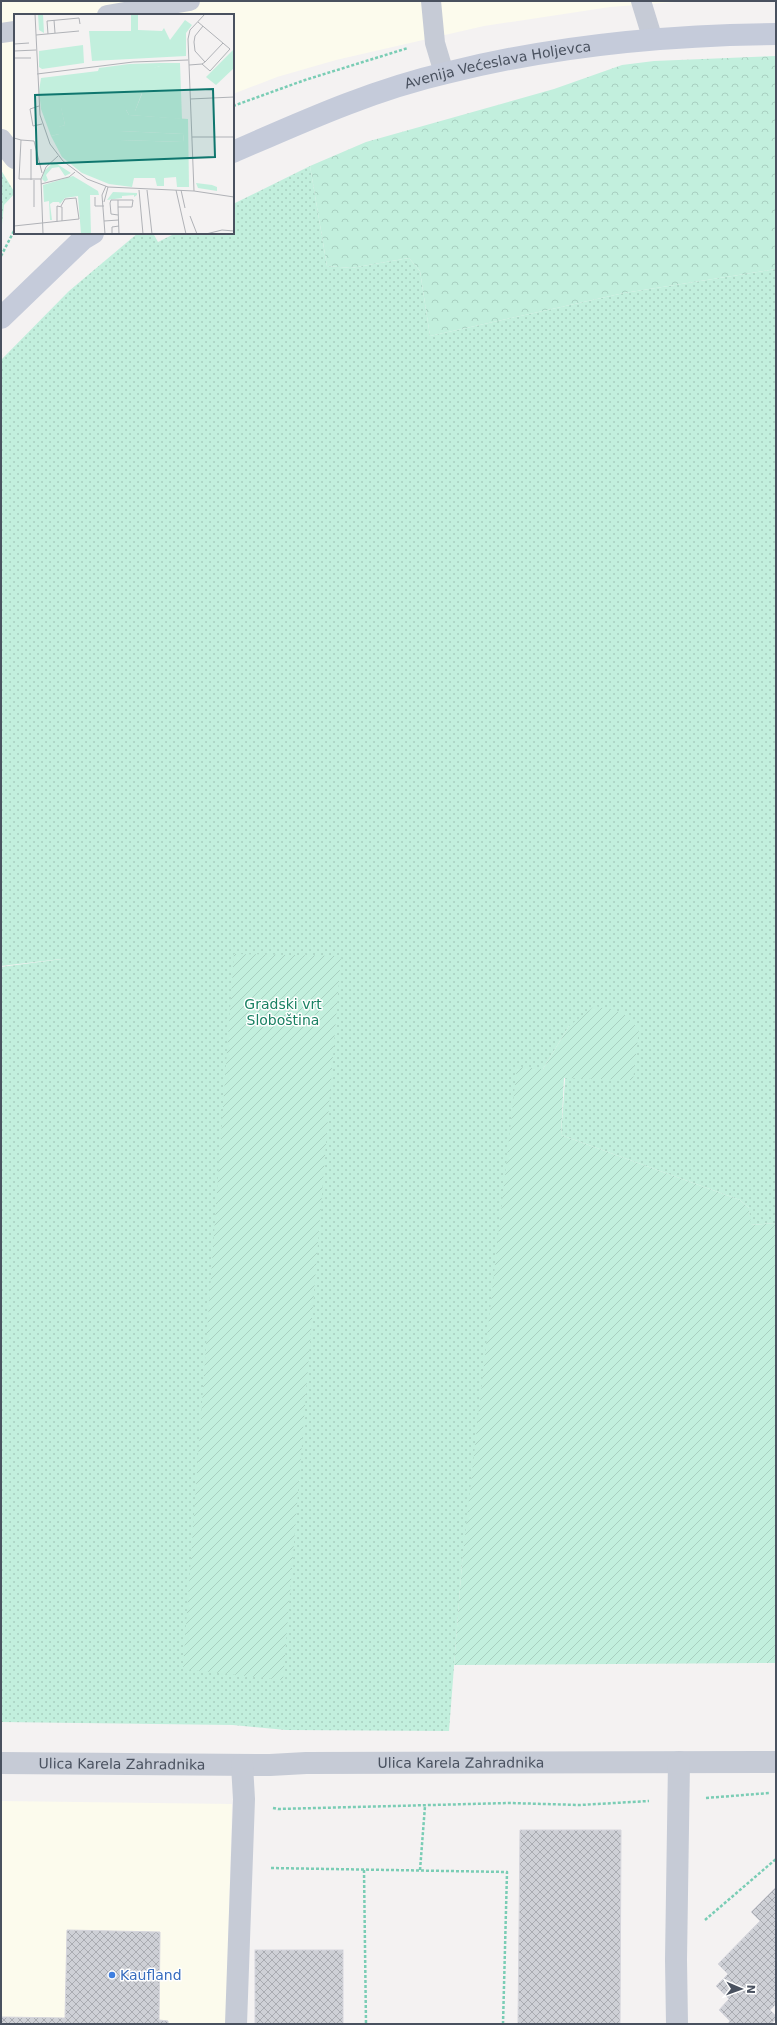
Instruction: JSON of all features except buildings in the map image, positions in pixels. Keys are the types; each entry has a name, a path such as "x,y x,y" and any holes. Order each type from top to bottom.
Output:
{"street":[{"name":"Avenija Većeslava Holjevca","path":"234,152 351,102 444,73 549,51 653,40 776,34"},
{"path":"1,140 14,157"},
{"path":"1,318 84,235"},
{"path":"678,2024 676,1960 679,1762"},
{"name":"Ulica Karela Zahradnika","path":"1,1763 242,1765 776,1762"},
{"path":"236,2024 244,1799 242,1765"}],"lane":[{"path":"112,14 160,4 190,1"},
{"path":"432,1 436,43 444,73"},
{"path":"641,1 653,40"},
{"path":"1,33 14,30"}],"path":[{"path":"234,106 305,80 412,47"},
{"path":"1,256 14,231"},
{"path":"244,1799 278,1809 509,1804 580,1805 679,1800 776,1792"},
{"path":"420,1870 425,1806"},
{"path":"702,1923 776,1859"},
{"path":"241,1867 507,1872 503,2024"},
{"path":"364,1870 366,2024"}],"shaded area":[{"path":"1,1 688,1 610,7 484,26 336,60 277,77 234,94 234,14 14,14 14,195 9,198 4,205 1,235"},
{"path":"1,1801 232,1804 226,2024 1,2024"}],"green space":[{"path":"776,56 776,269 624,293 430,336 420,271 409,258 351,268 327,266 310,166 366,142 554,89 622,65 654,61"},
{"path":"310,166 327,266 351,268 409,258 420,271 430,336 624,293 776,269 776,1223 750,1225 749,1208 740,1200 561,1135 569,1026 543,1069 462,1563 449,1731 286,1730 233,1725 1,1722 1,967 70,958 1,966 1,360 69,291 137,234 154,234 158,242 174,234 234,234 234,204"},
{"path":"1,170 14,191 14,194 4,205 1,235"},
{"name":"Gradski vrt Sloboština","path":"234,954 341,956 283,1680 183,1669"},
{"path":"595,1006 623,1013 639,1029 633,1080 564,1078 561,1135 740,1200 749,1208 751,1225 776,1223 776,1663 454,1665 462,1563 517,1067 543,1069 569,1026"}],"place":[{"name":"Kaufland","path":"112,1975"}]}
